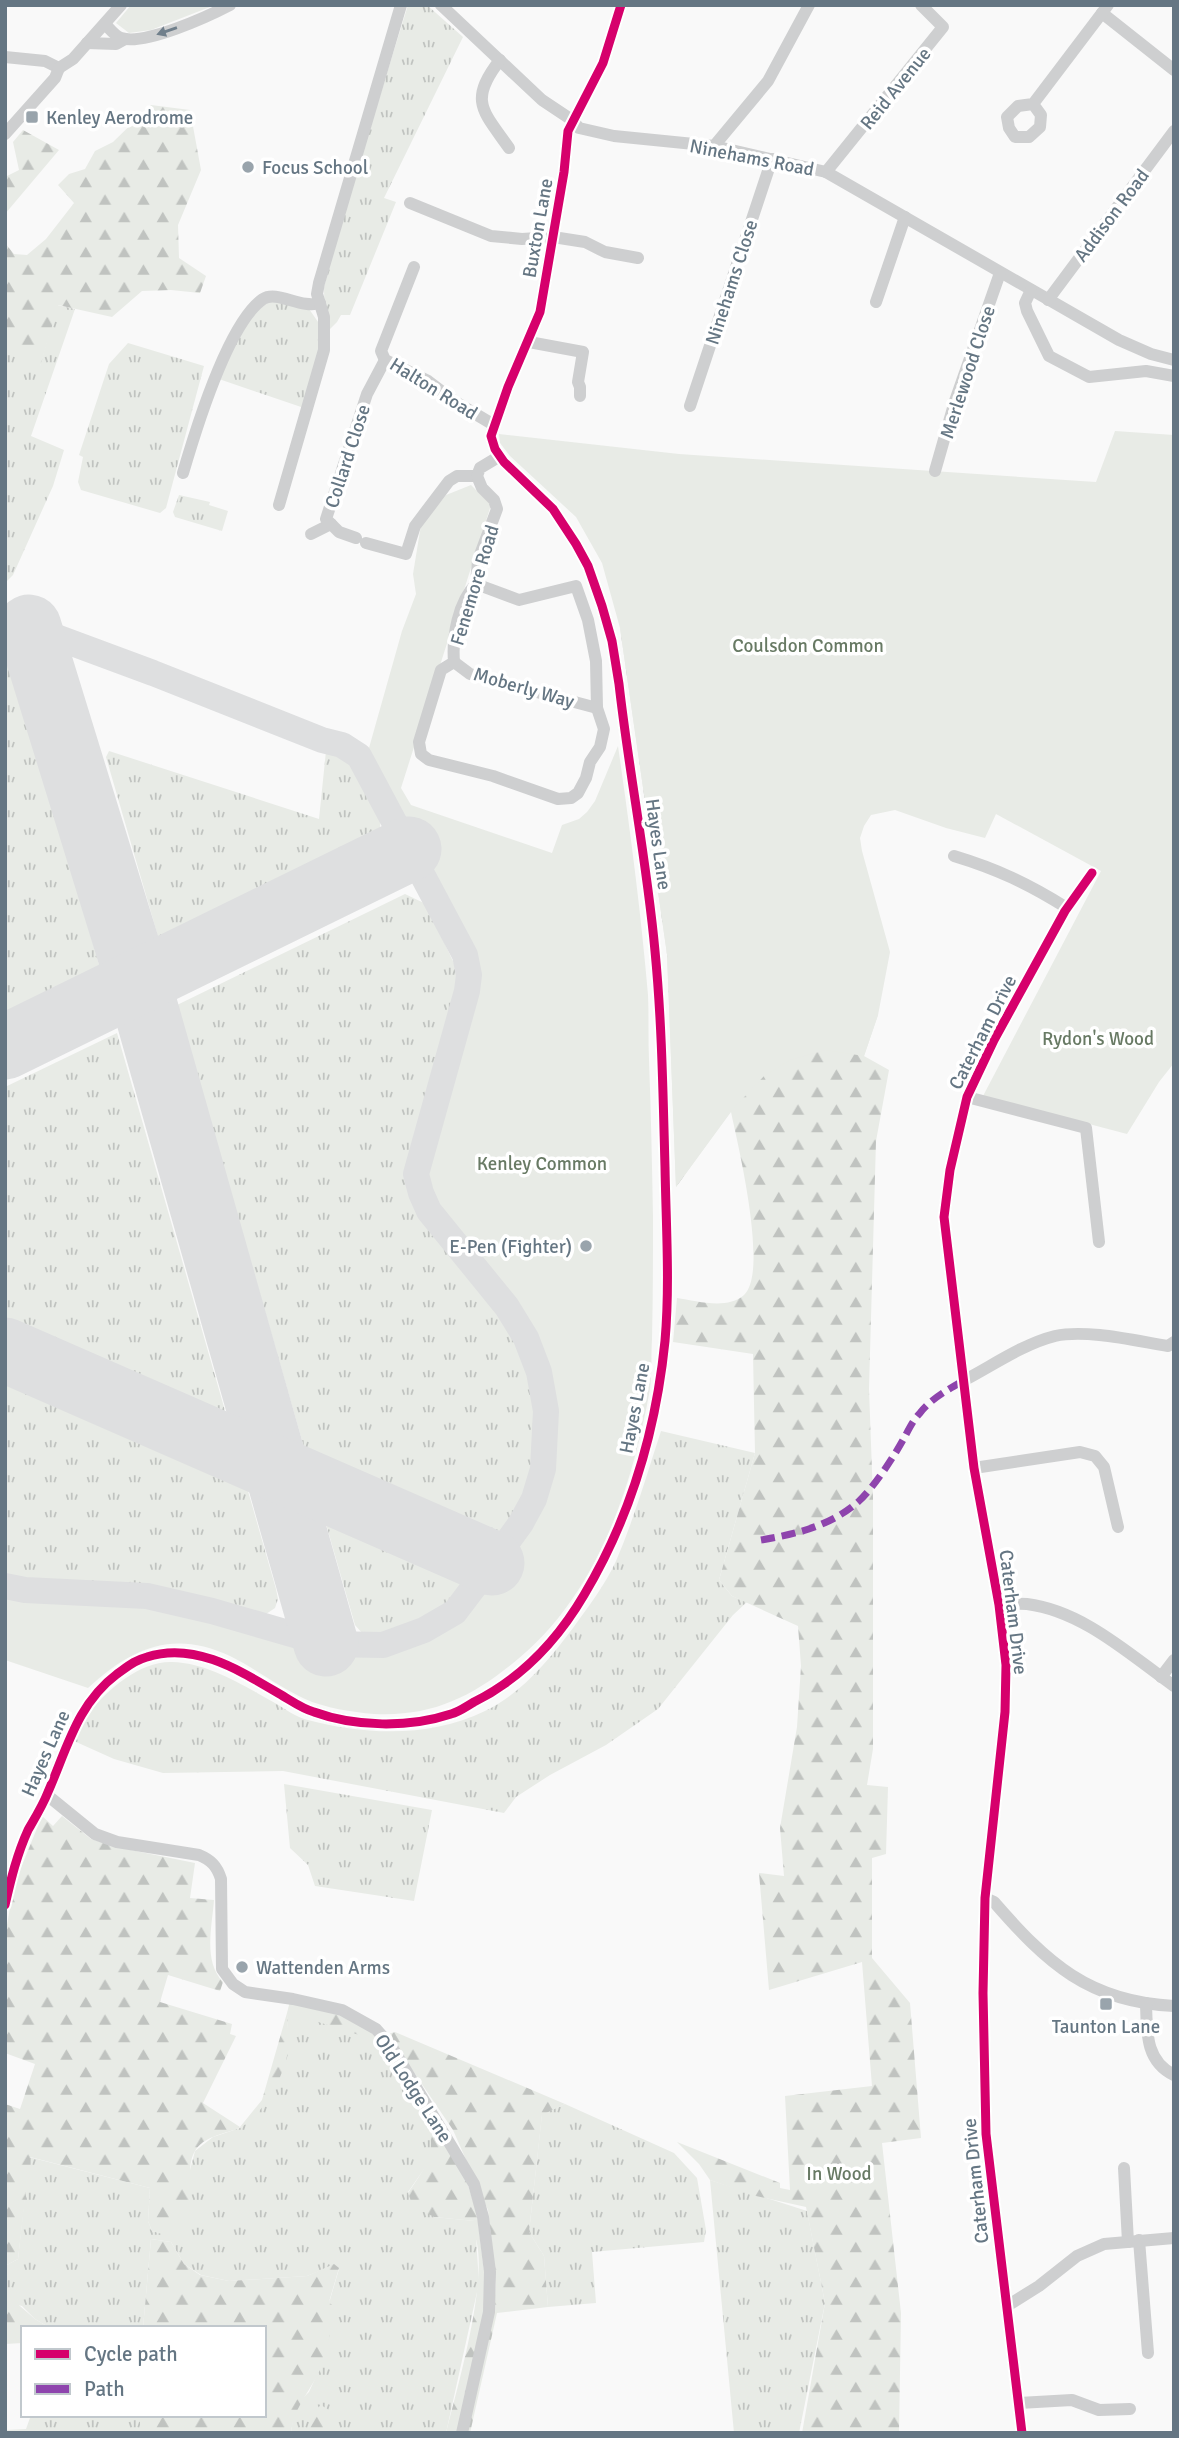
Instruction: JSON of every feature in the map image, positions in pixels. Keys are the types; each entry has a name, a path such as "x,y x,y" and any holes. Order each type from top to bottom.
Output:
{"street":[{"path":"5,57 45,61 59,68 67,65 121,5"},
{"path":"105,24 118,37 125,39 153,36 230,5"},
{"path":"279,505 324,350 324,317 317,294 318,283 401,5"},
{"name":"Ninehams Road","path":"441,5 542,100 572,120 579,128 593,133 714,146 826,173 1119,340 1151,354 1174,360"},
{"name":"Buxton Lane","path":"494,425 540,312 564,172 568,131 603,62 621,5"},
{"path":"714,146 768,81 810,5"},
{"name":"Reid Avenue","path":"826,173 943,27 920,5"},
{"path":"1033,104 1105,9 1174,70"},
{"path":"87,44 116,44 125,39"},
{"path":"500,60 485,79 482,105 487,117 509,148"},
{"path":"5,134 55,78 59,68"},
{"name":"Addison Road","path":"1048,300 1174,131"},
{"name":"Ninehams Close","path":"690,406 772,159"},
{"path":"410,203 491,236 522,239 553,237 585,242 605,252 638,258"},
{"path":"876,302 905,217"},
{"name":"Halton Road","path":"414,267 381,351 385,360 428,381 457,403 494,425"},
{"name":"Merlewood Close","path":"935,471 955,401 1000,273"},
{"path":"1031,290 1025,303 1027,311 1049,356 1089,377 1146,371 1174,376"},
{"path":"183,473 197,428 230,344 255,308 264,298 275,296 307,306 320,303"},
{"path":"529,342 583,352 578,382 580,396"},
{"name":"Collard Close","path":"385,360 362,407 326,519 339,533 405,554 415,526 449,481 457,476 477,475"},
{"path":"477,475 480,468 500,456 491,436 494,425"},
{"name":"Hayes Lane","path":"5,1905 8,1882 26,1834 47,1795 66,1742 83,1710 106,1683 135,1661 172,1652 205,1655 311,1712 346,1720 383,1723 417,1721 452,1714 516,1677 553,1639 569,1619 596,1574 617,1532 630,1496 653,1422 665,1340 666,1213 655,948 615,654 602,606 588,566 566,525 500,456"},
{"name":"Fenemore Road","path":"477,475 482,488 495,500 497,509 478,560 476,584 467,593 453,642 454,662 441,670 419,742 421,754 429,760 493,776 558,799 571,798 578,793 590,762 600,747 604,729 597,708"},
{"path":"311,534 331,524"},
{"path":"476,584 519,600 576,586 588,620 596,661 597,708"},
{"name":"Moberly Way","path":"454,662 470,674 597,708"},
{"path":"954,856 995,869 1036,888 1067,908"},
{"name":"Caterham Drive","path":"1022,2433 986,2134 983,1993 985,1898 1005,1712 1006,1665 999,1605 974,1468 944,1217 950,1170 967,1097 994,1040 1067,908 1092,873"},
{"path":"967,1097 1086,1128 1099,1242"},
{"path":"963,1381 1025,1348 1056,1336 1098,1335 1168,1346 1174,1342"},
{"path":"974,1468 1080,1452 1095,1456 1104,1467 1118,1527"},
{"path":"999,1605 1026,1604 1053,1610 1083,1623 1174,1686"},
{"path":"1161,1677 1174,1660"},
{"name":"Old Lodge Lane","path":"47,1795 95,1834 117,1842 199,1855 209,1860 217,1868 220,1879 222,1969 233,1984 245,1992 342,2010 376,2029 392,2047 474,2184 483,2217 490,2272 489,2312 462,2433"},
{"path":"985,1898 994,1902 1042,1954 1082,1983 1146,2003 1174,2006"},
{"path":"1146,2003 1148,2041 1156,2062 1164,2071 1174,2076"},
{"path":"1124,2168 1148,2353"},
{"path":"1007,2306 1039,2286 1077,2256 1104,2244 1174,2238"},
{"path":"1019,2403 1072,2400 1099,2410 1130,2409"}],"green space":[{"path":"131,5 215,5 151,30 129,33 116,23"},
{"path":"408,5 427,5 463,37 384,198 396,202 350,315 341,315 325,334 307,409 216,378 230,344 264,298 307,306 325,332 324,288 335,241"},
{"path":"151,105 190,110 201,170 178,225 179,258 206,276 200,293 142,291 112,317 58,305 40,367 19,358 5,332 5,243 14,254 27,255 46,239 74,203 58,185 69,174 85,169 95,151 113,142"},
{"path":"23,130 59,150 5,214 5,177 19,170 13,142"},
{"path":"57,305 75,309 31,436 64,450 53,486 13,575 5,583 5,332 40,366"},
{"path":"128,343 204,366 166,508 160,513 81,490 78,482 83,457 79,455 109,364"},
{"name":"Coulsdon Common","path":"1115,431 1174,435 1174,1063 1127,1134 983,1096 1101,871 996,814 985,838 895,810 871,815 860,838 890,952 878,1015 864,1056 825,1050 790,1060 764,1076 731,1111 676,1187 667,954 620,628 602,563 576,517 510,456 500,443 499,434 679,454 1096,482"},
{"name":"Kenley Common","path":"471,485 491,505 401,788 411,805 552,853 562,825 579,819 595,801 618,746 648,995 653,1217 650,1389 633,1465 620,1503 587,1575 566,1608 541,1638 481,1687 465,1696 431,1708 374,1714 321,1705 295,1694 230,1656 190,1644 171,1644 137,1653 120,1662 88,1688 5,1660 5,1593 145,1603 308,1649 346,1654 382,1652 424,1637 459,1616 527,1525 539,1502 552,1446 552,1411 545,1371 531,1334 512,1303 436,1209 423,1170 472,994 475,976 471,953 367,755 402,631 416,594 413,574 421,525 446,495"},
{"path":"179,495 210,502 209,505 228,511 222,531 175,517 173,512"},
{"name":"In Wood","path":"620,628 878,1015 864,1056 889,1070 876,1141 869,1389 873,1498 873,1749 867,1785 888,1787 886,1854 872,1858 872,1958 910,2003 921,2138 882,2143 901,2313 899,2433 802,2433 825,2303 806,2207 756,2196 710,2180 699,2164 677,2142 780,2183 780,2188 790,2190 785,2096 872,2086 862,1962 769,1990 759,1873 784,1876 780,1828 797,1727 801,1666 798,1626 732,1596 719,1580 755,1453 753,1354 673,1342 677,1298 721,1303 737,1300 744,1295 751,1282 753,1236 745,1178 731,1112 676,1187 667,954"},
{"path":"5,656 13,662 100,968 5,1013"},
{"path":"109,751 319,819 326,751 352,759 381,810 380,828 372,838 159,940 106,757"},
{"path":"405,894 426,904 460,976 406,1170 413,1198 422,1217 514,1333 531,1369 537,1404 539,1445 531,1483 520,1506 504,1533 450,1605 408,1629 374,1638 362,1633 355,1625 177,1005"},
{"path":"117,1033 276,1589 278,1599 275,1608 260,1618 148,1587 5,1577 5,1087"},
{"path":"661,1431 755,1453 719,1580 732,1596 747,1602 733,1615 658,1709 606,1745 516,1797 504,1813 283,1771 163,1773 114,1759 74,1741 89,1713 115,1686 148,1666 172,1662 199,1666 226,1676 304,1719 352,1729 420,1730 464,1720 485,1711 511,1695 534,1675 564,1640 602,1587 623,1545"},
{"path":"284,1784 432,1810 414,1901 315,1886 308,1865 290,1848"},
{"path":"42,1816 53,1826 62,1816 91,1839 116,1847 195,1863 190,1898 214,1900 211,1954 217,1974 223,1982 220,1991 168,1975 160,2002 232,2024 230,2034 236,2036 203,2103 240,2127 262,2100 287,2013 289,2046 277,2084 255,2116 246,2124 237,2129 208,2139 195,2151 190,2169 189,2204 168,2236 152,2231 148,2221 150,2188 30,2157 18,2259 5,2266 5,2104 20,2109 35,2064 5,2053 5,1936 14,1885"},
{"path":"290,2001 370,2031 389,2051 427,2109 433,2147 427,2165 408,2192 434,2217 475,2221 479,2283 446,2433 291,2433 293,2417 301,2400 309,2392 323,2361 329,2303 339,2269 334,2265 307,2276 229,2281 201,2275 184,2264 171,2242 151,2239 143,2326 47,2326 22,2306 5,2302 5,2266 18,2259 29,2157 150,2188 148,2221 152,2231 168,2235 190,2199 189,2174 195,2151 213,2137 240,2128 258,2112 288,2051 287,2013"},
{"path":"295,2002 339,2014 370,2031 359,2035 309,2019 294,2010"},
{"path":"395,2032 565,2104 542,2115 529,2232 544,2256 548,2307 497,2313 470,2433 465,2433 494,2309 496,2283 488,2210 453,2130 388,2034"},
{"path":"565,2104 674,2153 697,2178 706,2230 704,2242 592,2252 596,2303 548,2307 544,2256 529,2232 542,2114"},
{"path":"427,2109 468,2185 477,2214 484,2272 485,2308 457,2433 446,2433 471,2329 479,2271 478,2247 472,2230 474,2221 434,2217 413,2206 408,2193 430,2154 431,2136"},
{"path":"710,2180 807,2211 825,2303 799,2433 734,2433"},
{"path":"151,2239 171,2242 184,2264 200,2275 229,2281 307,2276 334,2264 339,2268 329,2302 335,2308 325,2356 296,2414 291,2433 140,2433 140,2417 266,2417 266,2326 143,2326"},
{"path":"13,2300 47,2326 21,2326 21,2343 5,2344 5,2302"},
{"path":"321,2405 329,2410 329,2433 308,2433 315,2410"},
{"path":"30,2417 140,2417 140,2433 5,2433 5,2430 26,2429"}],"taxiway":[{"path":"5,628 29,627 322,740 342,745 359,756 465,955 469,975 467,991 416,1174 421,1193 429,1211 507,1307 526,1338 539,1372 546,1411 543,1469 534,1499 521,1523 455,1612 424,1630 383,1645 326,1644 212,1611 147,1596 25,1590 5,1586"}],"runway":[{"path":"29,627 138,981 326,1644"},
{"path":"5,1047 409,849"},
{"path":"5,1350 492,1563"}],"marked path":[{"path":"761,1540 813,1528 848,1510 877,1480 924,1408 963,1381"}],"cycle path":[{"path":"5,1905 24,1839 46,1797 75,1728 103,1686 128,1666 143,1658 165,1653 201,1656 235,1669 306,1709 347,1721 382,1724 418,1722 454,1713 508,1682 537,1657 562,1628 600,1566 615,1535 638,1472 648,1440 661,1374 667,1276 659,1005 643,851 612,641 588,566 553,509 504,462 495,449 491,436 508,387 540,312 564,172 568,131 603,63 621,5"},
{"path":"1022,2433 986,2134 983,1993 985,1898 1005,1712 1006,1665 999,1605 974,1468 944,1217 950,1170 967,1097 994,1040 1065,911 1092,873"}],"place":[{"name":"Kenley Aerodrome","path":"32,117"},
{"name":"Focus School","path":"248,167"},
{"name":"E-Pen (Fighter)","path":"586,1246"},
{"name":"Wattenden Arms","path":"242,1967"},
{"name":"Taunton Lane","path":"1106,2004"}],"park label":[{"name":"Rydon's Wood","path":"1098,1038"}]}
